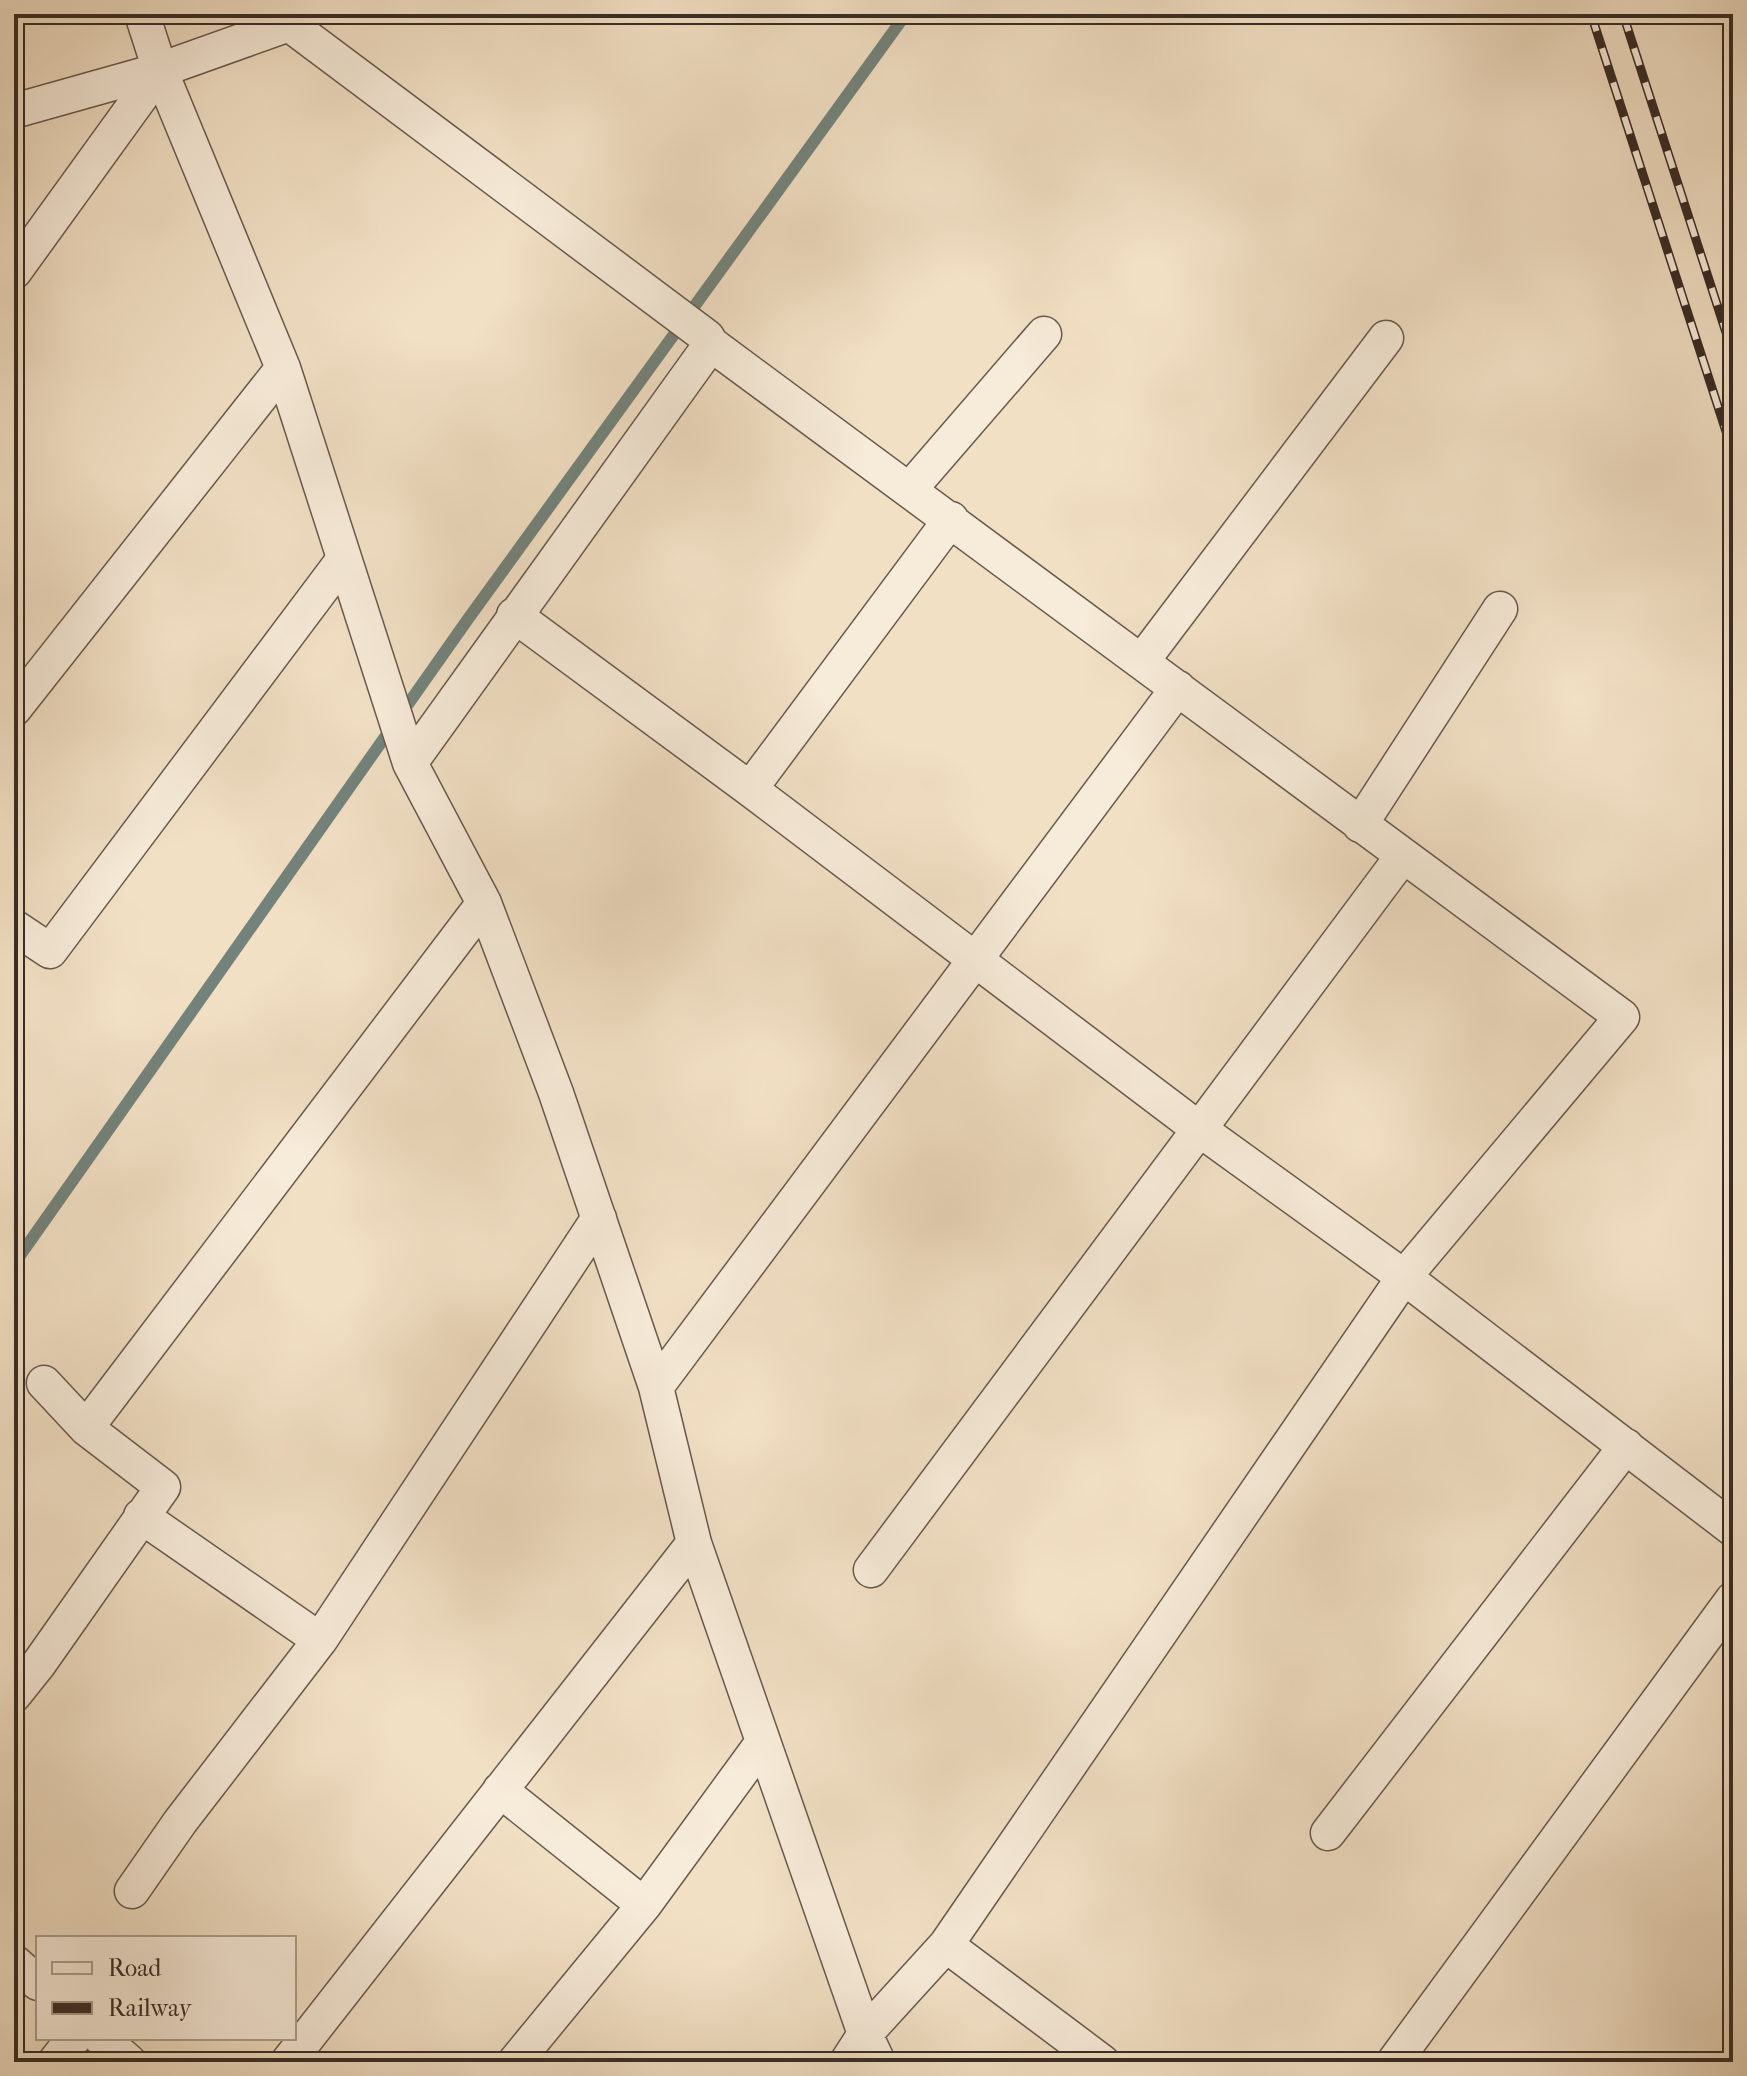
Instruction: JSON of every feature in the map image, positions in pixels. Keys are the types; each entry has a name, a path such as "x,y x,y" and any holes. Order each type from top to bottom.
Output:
{"street":[{"path":"142,14 160,70 283,368 410,763 484,903 556,1093 656,1387 694,1543 871,2048"},
{"path":"14,111 160,70 289,24 1402,857 1622,1017 1404,1277 946,1945 871,2048 847,2062"},
{"path":"14,272 160,70"},
{"path":"910,489 1044,334"},
{"path":"1142,661 1386,338"},
{"path":"410,763 709,340"},
{"path":"14,709 283,368"},
{"path":"750,789 951,519"},
{"path":"14,927 50,951 344,559"},
{"path":"1360,825 1500,609"},
{"path":"514,615 750,789 1199,1129 1404,1277 1733,1529"},
{"path":"656,1387 1178,688"},
{"path":"871,1570 1402,857"},
{"path":"86,1428 484,903"},
{"path":"132,1891 180,1822 320,1640 599,1218"},
{"path":"14,1695 26,1657 163,1487 86,1428 44,1383"},
{"path":"1328,1833 1626,1446"},
{"path":"141,1516 320,1640"},
{"path":"288,2062 694,1543"},
{"path":"1394,2062 1733,1599"},
{"path":"515,2062 644,1905 763,1742"},
{"path":"500,1790 644,1905"},
{"path":"946,1945 1102,2062"},
{"path":"14,1962 36,1981"},
{"path":"55,2062 72,2040"},
{"path":"103,2040 129,2062"}],"waterway":[{"path":"14,1264 468,619 906,14"}],"railway":[{"path":"1591,14 1733,453"},
{"path":"1623,14 1733,354"}]}
